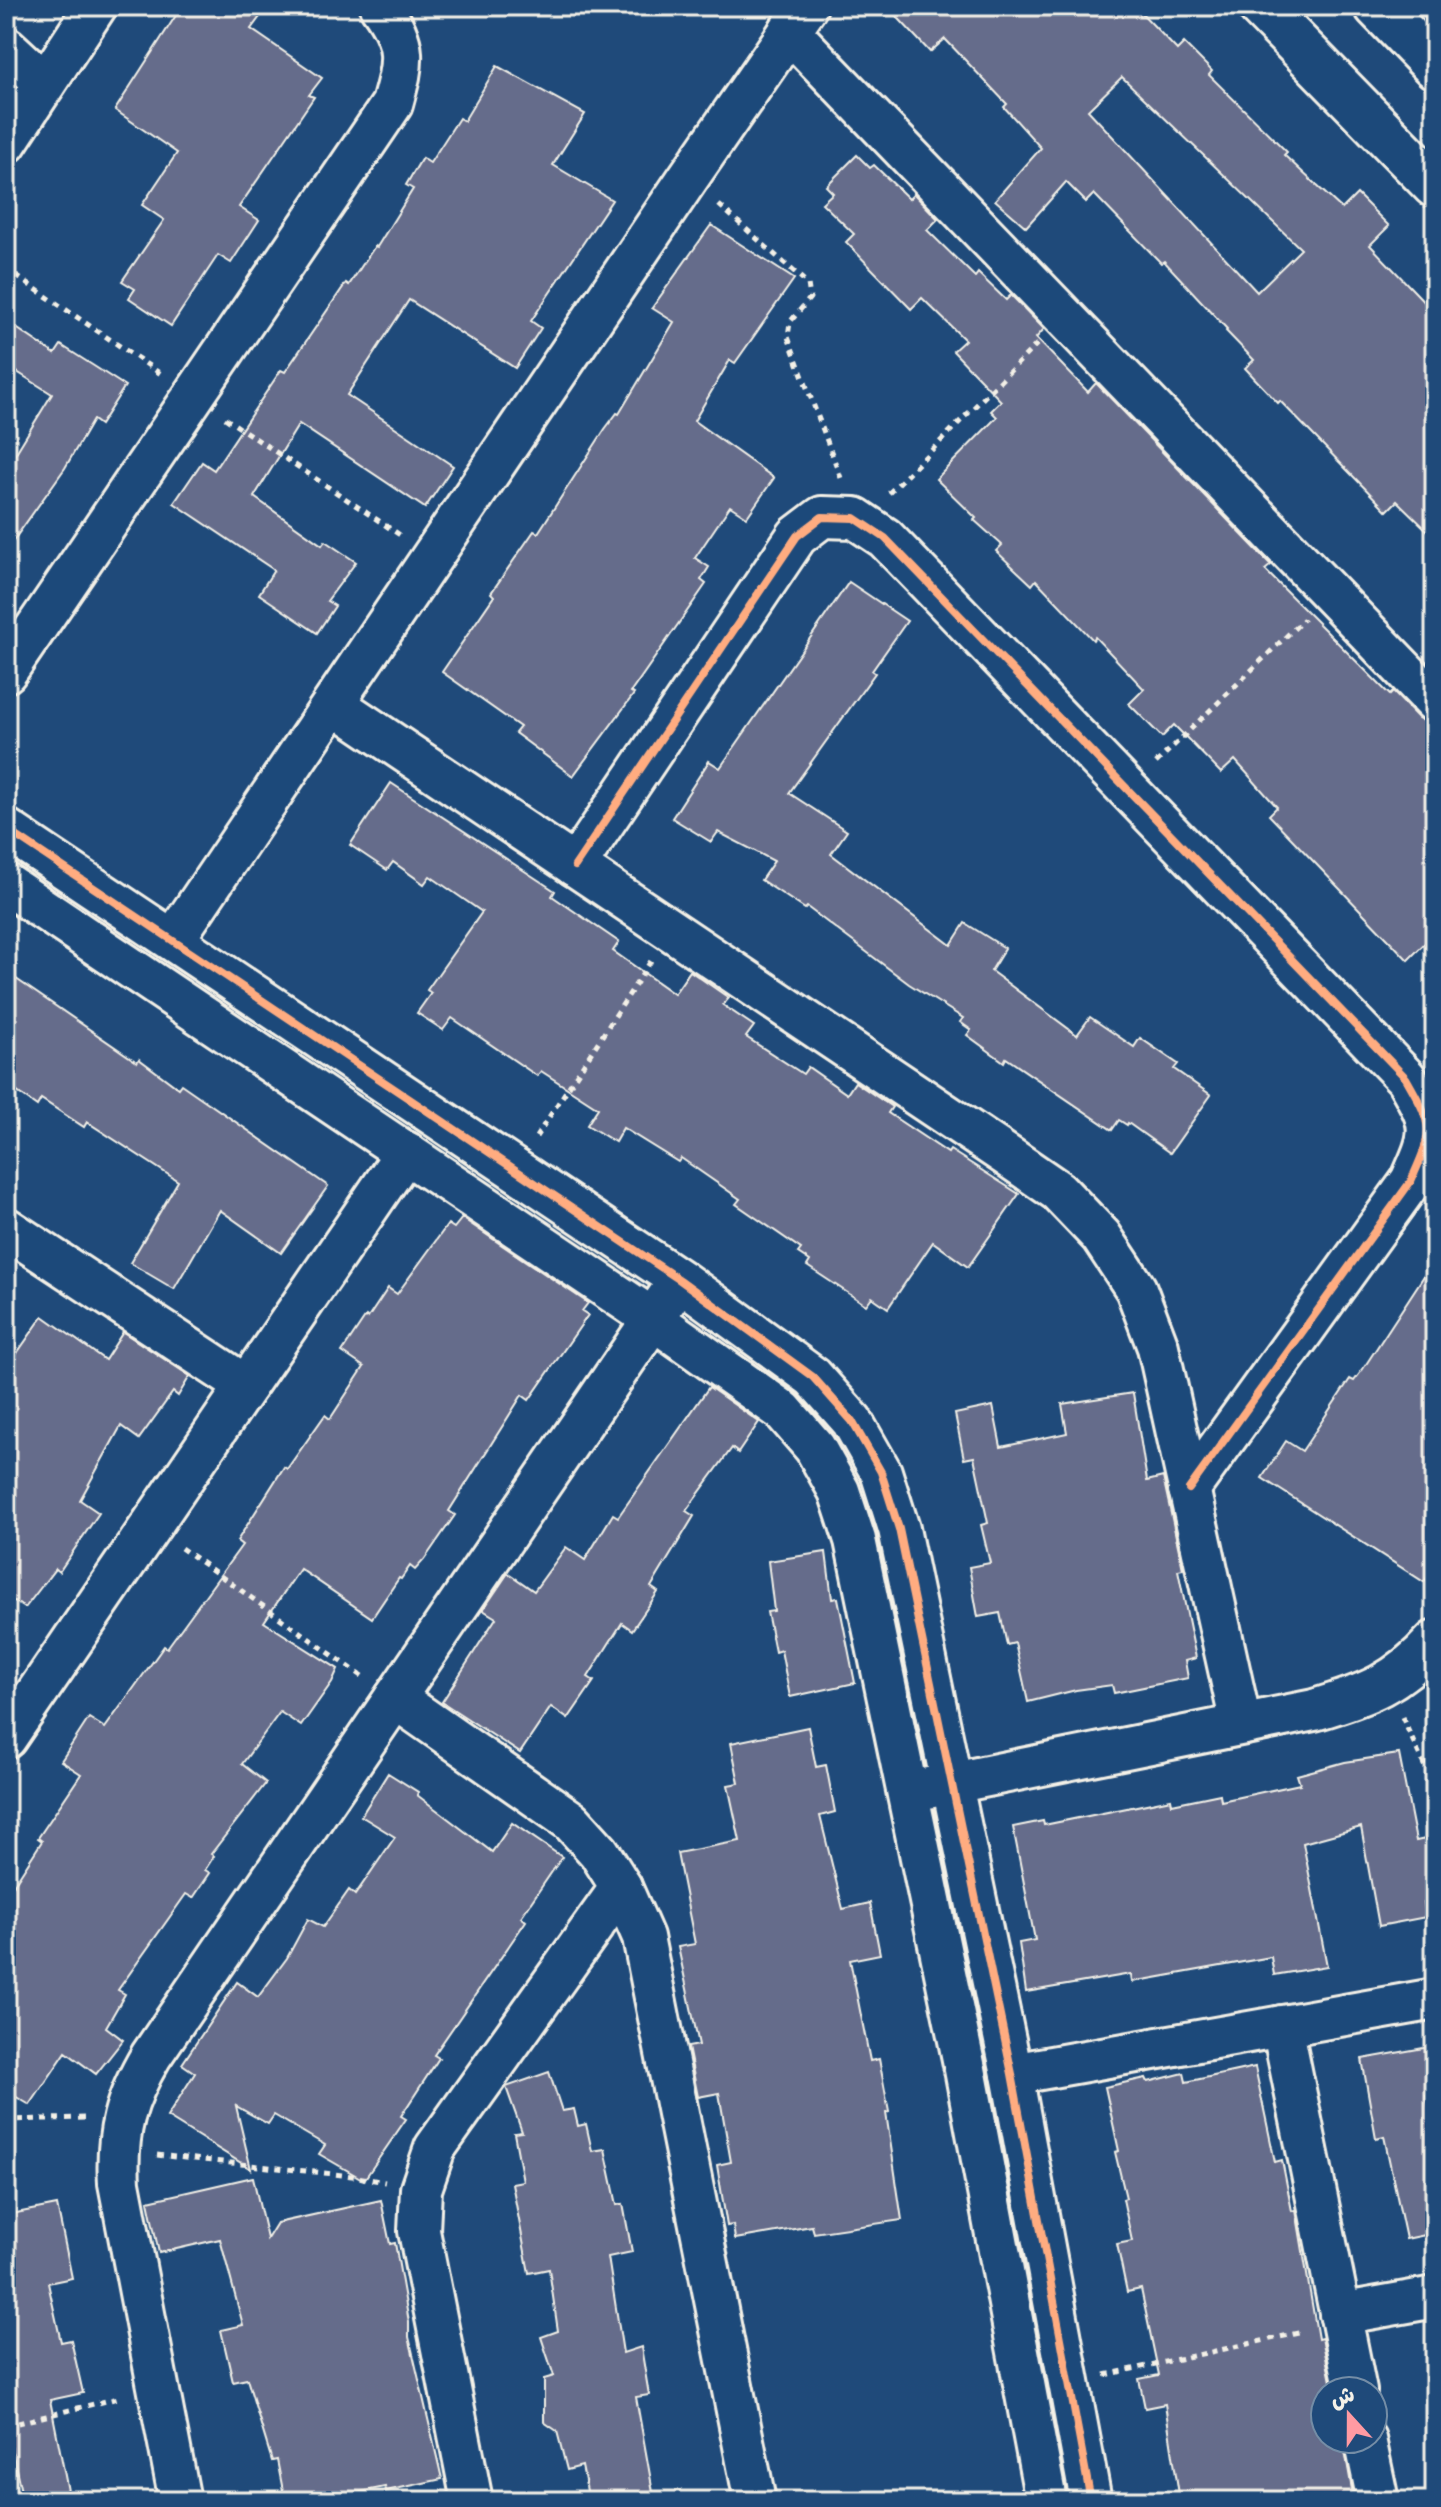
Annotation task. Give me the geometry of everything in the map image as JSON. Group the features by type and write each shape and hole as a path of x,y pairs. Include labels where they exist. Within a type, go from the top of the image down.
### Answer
{"street":[{"path":"6,143 96,6"},
{"path":"6,672 392,104 403,64 396,27 380,6"},
{"path":"1260,6 1435,185"},
{"path":"1377,6 1435,66"},
{"path":"174,939 798,18 1064,317 1435,702"},
{"path":"6,47 45,83"},
{"path":"575,866 797,536 822,517 858,520 885,538 1406,1078 1425,1112 1429,1142 1411,1181 1189,1489"},
{"path":"334,704 1058,1191 1101,1236 1136,1289 1158,1347 1241,1724"},
{"path":"6,829 680,1280 813,1377 852,1421 881,1472 899,1529 1012,2074 1091,2501"},
{"path":"6,884 653,1319 783,1411 815,1448 839,1491 855,1540 968,2084 1046,2501"},
{"path":"6,1738 406,1152"},
{"path":"7,1231 246,1386"},
{"path":"180,2501 124,2214 120,2134 134,2085 680,1280"},
{"path":"909,1792 1314,1710 1367,1694 1414,1665 1435,1641"},
{"path":"395,1698 571,1821 599,1852 621,1887 643,1937 755,2501"},
{"path":"472,2501 419,2231 421,2189 435,2148 621,1887"},
{"path":"1012,2074 1435,1999"},
{"path":"1282,2026 1353,2375"},
{"path":"1341,2319 1435,2297"},
{"path":"1368,2455 1378,2501"}],"path":[{"path":"688,178 808,284 810,298 790,322 788,337 858,520 1064,317"},
{"path":"1128,790 1331,593"},
{"path":"516,1169 671,930"},
{"path":"151,1526 395,1698"},
{"path":"1386,1683 1435,1789"},
{"path":"6,2120 120,2134 421,2189"},
{"path":"1069,2383 1341,2319"},
{"path":"6,2426 158,2388"}],"building":[{"path":"182,6 268,6 251,29 322,78 309,95 314,97 239,207 259,220 231,263 218,255 171,326 129,298 135,289 122,281 164,220 142,205 177,153 115,110"},
{"path":"887,6 1135,6 1177,50 1184,43 1212,71 1209,75 1287,152 1284,155 1342,209 1357,194 1389,226 1370,245 1435,313 1435,538 1397,501 1387,511 1280,401 1278,403 1245,368 1254,360 1227,329 1164,261 1161,263 1094,194 1086,202 1066,182 1026,227 995,200 1041,148 1004,107 1007,104 945,39 930,52","holes":["1122,77 1301,249 1257,292 1088,110"]},
{"path":"497,66 585,114 553,165 612,200 531,321 541,328 515,368 409,300 347,395 453,466 425,508 299,424 254,497 322,545 325,541 356,562 327,601 335,606 317,633 259,594 274,570 174,503 202,462 214,470 281,370 285,372 346,283 349,285 377,247 413,189 406,185 422,158 430,163 459,118 464,121"},
{"path":"857,155 870,168 874,165 909,199 914,194 938,219 927,230 975,277 978,273 1006,300 1011,295 1044,329 1036,338 1088,392 1096,383 1271,565 1265,570 1390,695 1393,692 1418,718 1435,727 1435,933 1408,960 1269,815 1277,807 1235,760 1221,773 1174,725 1162,737 1129,704 1144,689 1036,580 1032,585 996,551 1002,545 936,479 997,417 991,411 1001,401 953,351 965,340 922,298 911,309 846,242 854,234 822,203 833,193 826,186"},
{"path":"711,225 794,279 735,363 730,360 694,421 774,478 747,517 730,506 695,558 709,567 701,580 706,584 631,692 634,694 573,776 515,733 520,727 442,672 494,596 491,593 534,531 538,533 605,429 619,414 674,322 652,308"},
{"path":"6,321 55,354 61,345 125,386 100,425 93,420 65,468 6,551 6,469 52,394 6,365"},
{"path":"849,582 907,621 872,671 875,673 789,793 847,831 831,854 951,945 965,923 1005,948 991,971 1077,1035 1090,1017 1134,1047 1140,1038 1178,1064 1174,1069 1211,1095 1170,1153 1128,1123 1119,1120 1112,1130 967,1035 971,1030 960,1022 963,1018 909,984 807,907 805,909 761,880 774,861 718,832 711,842 672,818 709,761 720,768"},
{"path":"391,783 555,891 552,896 619,942 613,951 674,994 690,971 729,998 723,1005 754,1026 746,1037 803,1074 808,1067 847,1094 855,1082 892,1107 888,1113 948,1153 950,1150 1019,1194 968,1267 933,1242 888,1308 872,1297 866,1305 807,1266 810,1261 798,1253 801,1249 736,1204 740,1199 681,1158 678,1162 623,1128 615,1142 587,1125 598,1108 541,1071 537,1076 452,1018 443,1030 417,1013 431,993 427,990 482,912 430,876 424,884 393,862 387,870 350,845"},
{"path":"6,972 137,1062 139,1059 178,1088 181,1084 328,1186 281,1253 220,1210 174,1289 130,1263 178,1181 87,1122 84,1127 41,1099 37,1106 6,1084"},
{"path":"462,1218 588,1303 582,1311 588,1315 529,1400 522,1395 449,1511 455,1515 424,1560 415,1570 410,1566 399,1578 372,1618 300,1569 264,1622 338,1669 332,1682 301,1726 280,1712 242,1764 266,1783 211,1854 214,1856 205,1870 210,1873 193,1898 186,1894 118,1990 125,1994 106,2027 123,2040 96,2074 66,2052 30,2105 6,2091 6,1897 42,1841 38,1838 81,1774 61,1761 89,1718 105,1728 242,1545 237,1541 284,1467 287,1469 325,1415 330,1419 364,1367 342,1352 366,1316 368,1318 388,1288 397,1294 448,1224 454,1228"},
{"path":"1435,1259 1435,1565 1424,1582 1262,1478 1286,1441 1302,1451 1350,1379 1354,1381 1363,1369"},
{"path":"43,1316 105,1360 123,1332 190,1376 178,1396 173,1392 139,1439 121,1426 80,1500 99,1513 59,1572 55,1569 25,1608 6,1596 6,1369"},
{"path":"709,1387 759,1422 738,1453 732,1448 686,1511 694,1516 651,1587 658,1592 632,1630 622,1623 588,1677 594,1681 568,1719 551,1707 520,1753 442,1702 496,1618 483,1610 508,1573 534,1591 566,1547 585,1560 613,1514 618,1517"},
{"path":"1133,1393 1147,1481 1163,1477 1183,1569 1178,1570 1196,1658 1185,1661 1188,1678 1114,1693 1112,1685 1076,1690 1028,1702 1015,1643 1007,1645 1000,1613 978,1617 969,1567 990,1563 981,1525 988,1523 974,1457 964,1459 955,1414 993,1406 1001,1447 1067,1433 1062,1404"},
{"path":"826,1552 832,1599 838,1598 855,1683 790,1697 781,1650 775,1652 767,1612 774,1611 768,1561"},
{"path":"808,1727 816,1767 826,1765 835,1812 820,1816 843,1909 870,1903 880,1954 850,1960 870,2061 879,2059 889,2112 886,2113 902,2220 814,2233 812,2226 735,2239 733,2225 727,2226 717,2165 731,2162 719,2093 698,2097 688,2047 699,2045 678,1947 695,1944 677,1853 740,1841 728,1785 739,1783 731,1743"},
{"path":"1399,1754 1416,1841 1435,1837 1435,1900 1424,1902 1426,1917 1379,1926 1361,1827 1303,1843 1327,1966 1274,1975 1271,1957 1132,1982 1131,1974 1026,1992 1019,1943 1035,1940 1013,1827 1043,1821 1044,1825 1171,1799 1172,1804 1220,1794 1221,1801 1300,1784 1297,1775 1345,1762"},
{"path":"388,1773 418,1792 417,1795 492,1852 512,1823 562,1857 521,1917 526,1921 434,2055 439,2058 401,2116 406,2119 364,2180 319,2154 325,2145 274,2115 268,2124 236,2106 251,2169 167,2117 195,2073 182,2064 237,1982 258,1997 287,1958 308,1919 323,1927 349,1890 355,1895 395,1837 361,1816"},
{"path":"1435,2046 1435,2093 1426,2095 1435,2134 1435,2233 1406,2239 1384,2136 1376,2138 1362,2059"},
{"path":"1255,2067 1275,2162 1282,2160 1292,2211 1296,2210 1318,2339 1322,2338 1330,2375 1309,2375 1309,2455 1346,2455 1354,2501 1180,2501 1165,2404 1145,2408 1139,2379 1159,2375 1141,2289 1127,2292 1117,2244 1132,2241 1115,2152 1119,2151 1105,2087 1146,2078 1148,2082 1184,2073 1186,2082"},
{"path":"549,2072 562,2111 574,2109 578,2126 586,2124 592,2151 605,2149 617,2205 623,2204 632,2252 608,2257 623,2353 641,2347 649,2395 636,2397 653,2492 645,2494 646,2501 589,2501 582,2466 567,2470 557,2431 544,2422 544,2379 554,2376 541,2337 558,2331 549,2269 529,2273 512,2183 523,2181 514,2133 522,2132 506,2087"},
{"path":"253,2177 267,2239 277,2223 381,2200 390,2244 395,2243 409,2337 442,2479 318,2501 285,2501 277,2460 272,2461 247,2379 233,2382 221,2330 243,2325 220,2239 159,2253 148,2201"},
{"path":"57,2205 72,2278 48,2283 61,2342 71,2340 83,2393 50,2400 70,2501 23,2501 6,2423 6,2215"}],"cycle path":[{"path":"575,866 797,536 822,517 855,518 885,538 1406,1078 1426,1119 1427,1139 1411,1181 1189,1489"},
{"path":"6,829 680,1280 813,1377 852,1421 881,1472 899,1529 1012,2074 1091,2501"}]}
